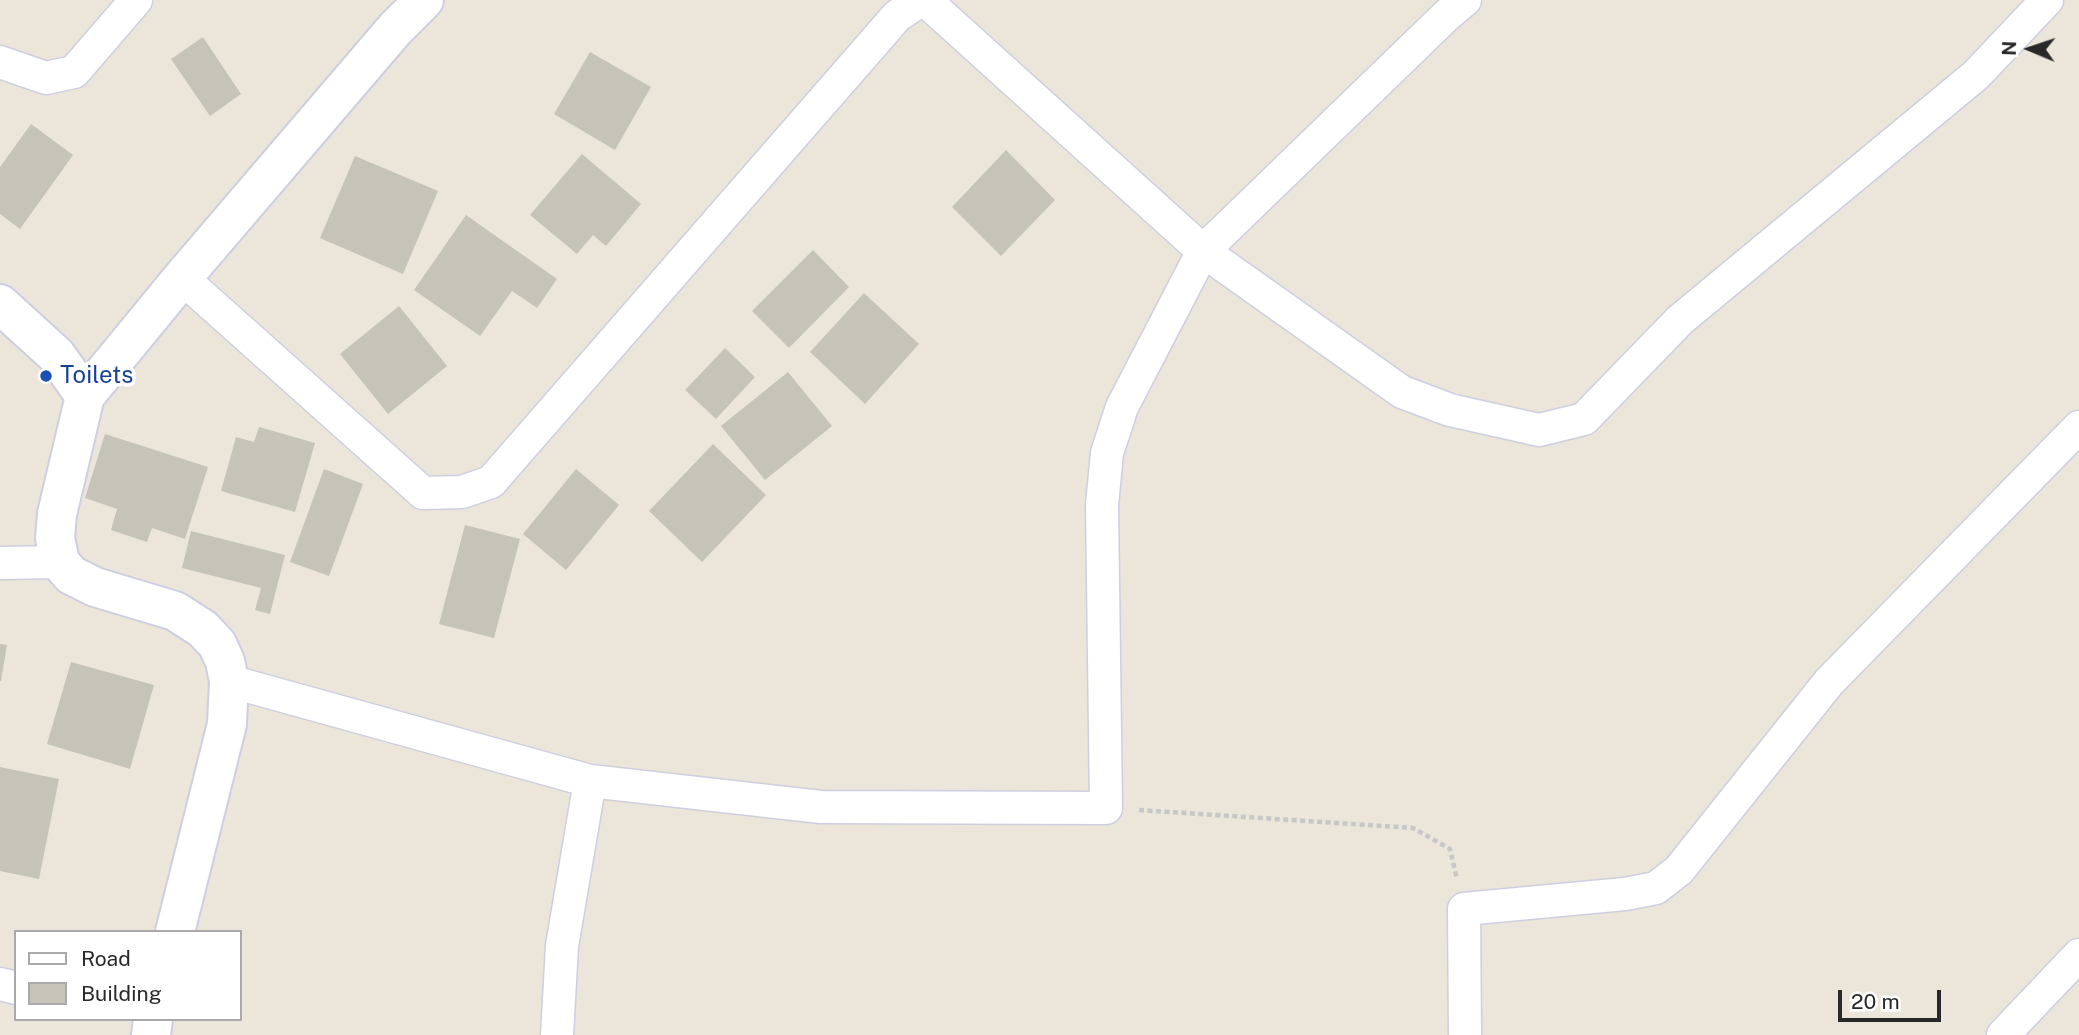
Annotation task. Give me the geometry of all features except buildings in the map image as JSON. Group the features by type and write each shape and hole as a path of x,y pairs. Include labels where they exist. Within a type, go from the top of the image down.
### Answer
{"street":[{"path":"0,62 46,78 74,72 136,0"},
{"path":"176,930 227,724 229,681 225,661 217,644 203,629 175,611 95,587 71,575 60,562 55,538 57,514 85,396 395,29 424,0"},
{"path":"182,278 423,492 462,492 491,482 897,16 923,0 1203,251 1402,393 1450,410 1539,430 1584,419 1680,320 1976,75 2047,0"},
{"path":"229,681 590,781 821,807 1106,808 1102,505 1107,453 1122,407 1203,251 1465,0"},
{"path":"0,304 56,355 85,396"},
{"path":"1465,1035 1464,909 1625,894 1656,888 1679,870 1829,682 2079,427"},
{"path":"0,564 60,562"},
{"path":"557,1035 562,946 590,781"},
{"path":"2003,1035 2079,955"}],"path":[{"path":"1106,808 1413,828 1450,849 1464,909"}],"place":[{"name":"Toilets","path":"46,376"}]}
